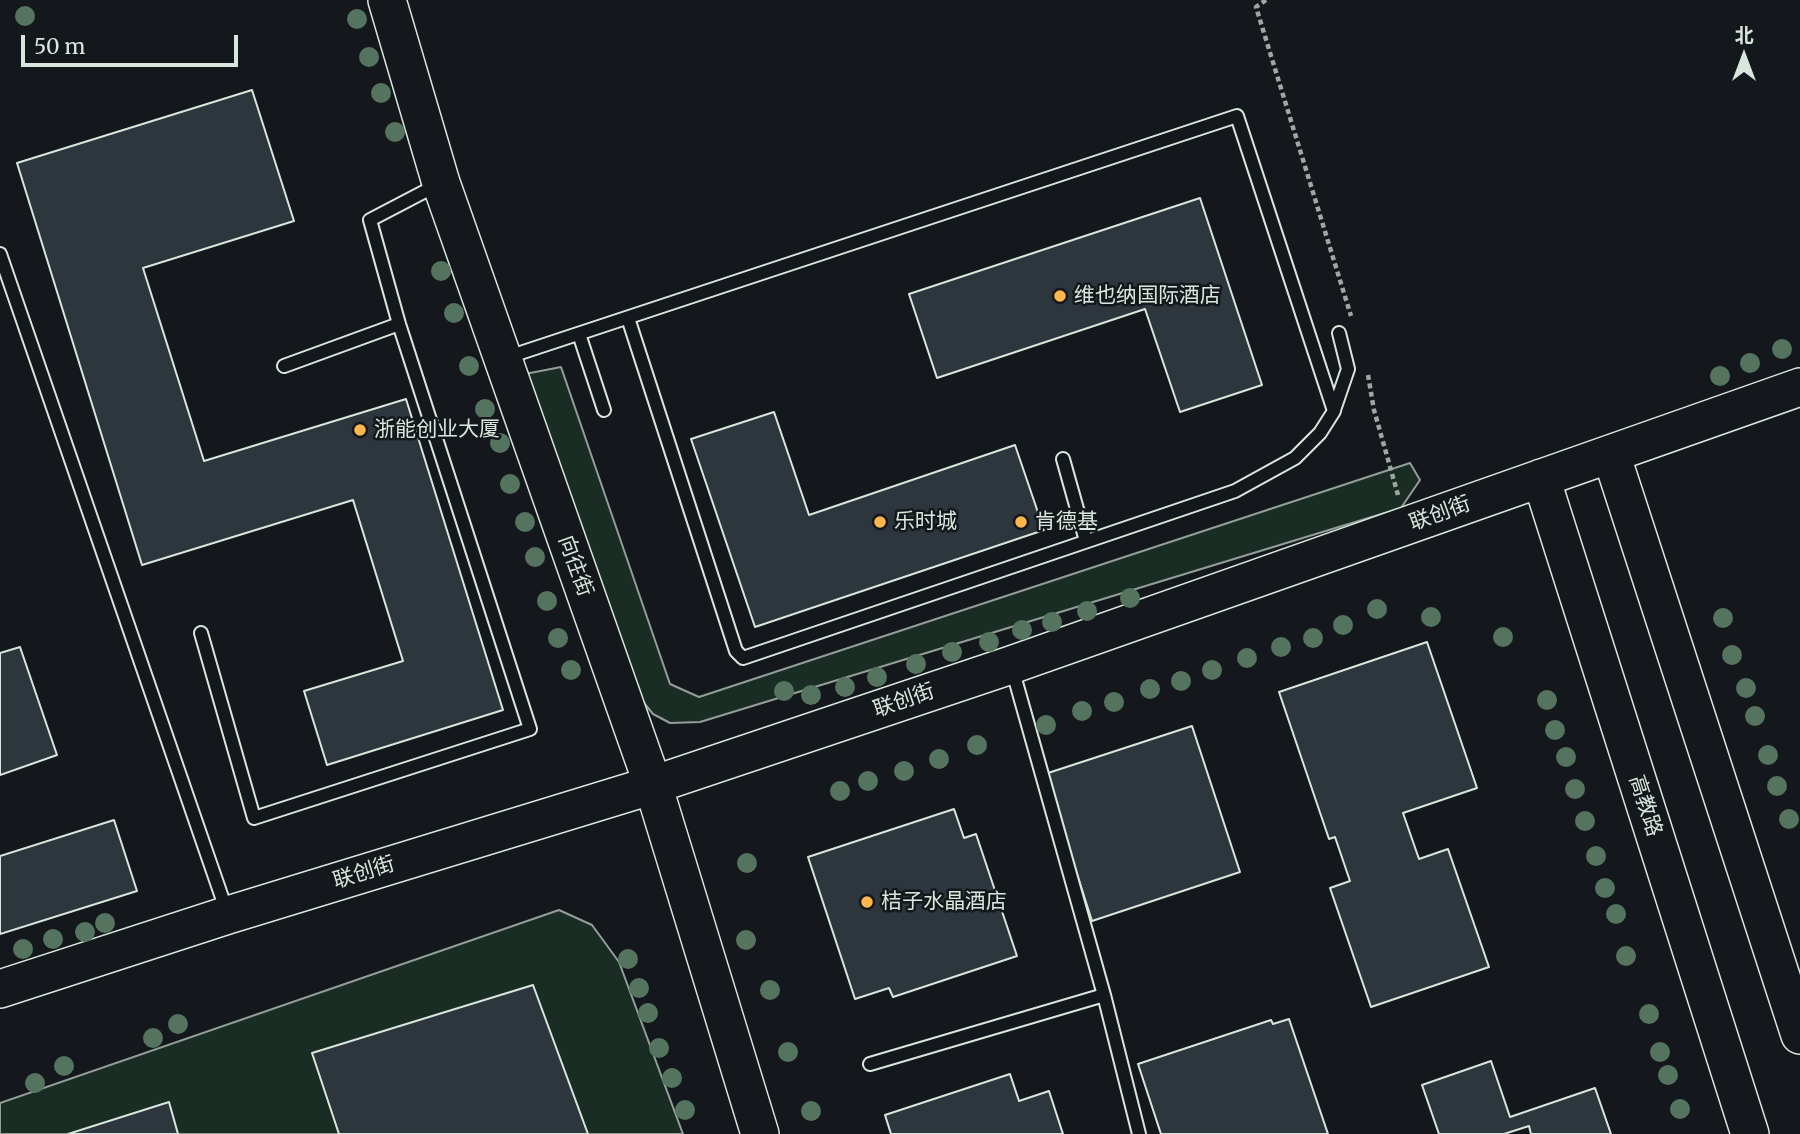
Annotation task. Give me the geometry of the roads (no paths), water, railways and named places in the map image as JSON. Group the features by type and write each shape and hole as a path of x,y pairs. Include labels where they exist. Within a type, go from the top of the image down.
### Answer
{"street":[{"name":"向往街","path":"387,0 441,183 653,785 760,1134"},
{"name":"联创街","path":"0,989 228,915 653,785 1011,666 1800,387"},
{"path":"1611,454 1800,1035"},
{"name":"高教路","path":"1541,478 1750,1134"}],"lane":[{"path":"502,359 1237,116 1334,411"},
{"path":"201,633 254,818 530,729 399,324 370,220 441,183"},
{"path":"0,254 228,915"},
{"path":"628,318 736,652 743,658 1235,491 1295,458 1320,433 1334,411 1348,369 1339,333"},
{"path":"284,366 399,324"},
{"path":"579,334 604,410"},
{"path":"1063,459 1086,541"},
{"path":"1011,666 1104,995 1139,1134"},
{"path":"870,1064 1104,995"}],"place":[{"name":"维也纳国际酒店","path":"1060,296"},
{"name":"浙能创业大厦","path":"360,430"},
{"name":"乐时城","path":"880,522"},
{"name":"肯德基","path":"1021,522"},
{"name":"桔子水晶酒店","path":"867,902"}]}
